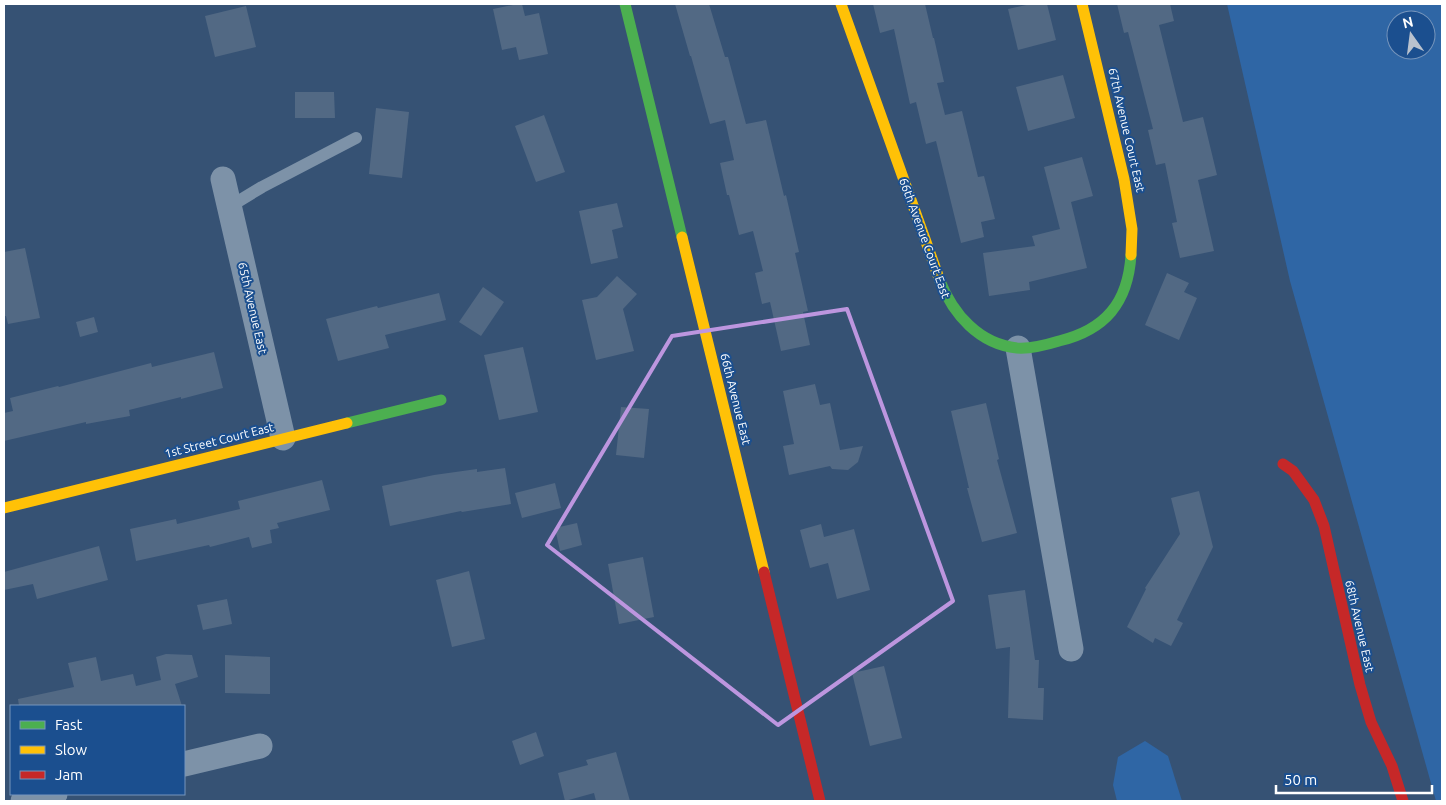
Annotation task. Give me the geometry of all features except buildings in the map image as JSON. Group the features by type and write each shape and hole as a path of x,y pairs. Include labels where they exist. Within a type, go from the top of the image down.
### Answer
{"street":[{"name":"66th Avenue East","path":"625,4 820,801"},
{"name":"66th Avenue Court East","path":"841,4 936,271 950,304 964,321 982,335 1018,348"},
{"name":"67th Avenue Court East","path":"1018,348 1071,339 1089,332 1117,304 1128,284 1133,233 1128,194 1082,4"},
{"name":"65th Avenue East","path":"223,179 283,438"},
{"path":"1018,348 1071,649"},
{"name":"1st Street Court East","path":"4,508 441,400"},
{"name":"68th Avenue East","path":"1283,464 1293,471 1314,500 1324,526 1360,685 1372,722 1392,766 1403,801"},
{"path":"185,764 260,746"},
{"path":"23,801 50,795"}],"lane":[{"path":"230,207 262,187 356,138"}],"highlighted area":[{"path":"847,309 953,601 778,725 547,545 672,336"}],"shaded area":[{"path":"1227,4 1442,4 1442,801 1436,801 1290,281"},
{"path":"1145,741 1168,756 1182,801 1117,801 1113,785 1118,757"}],"traffic: fast":[{"path":"625,4 682,237"},
{"path":"940,281 945,293 960,316 979,334 1003,345 1017,348 1033,347 1075,336 1101,322 1111,312 1125,287 1131,255"},
{"path":"347,423 441,400"}],"traffic: slow":[{"path":"841,4 940,281"},
{"path":"1082,4 1124,179 1132,229 1131,255"},
{"path":"682,237 764,572"},
{"path":"4,508 347,423"}],"traffic: jam":[{"path":"1283,464 1293,471 1314,500 1324,526 1360,685 1371,722 1392,766 1403,801"},
{"path":"764,572 820,801"}]}
